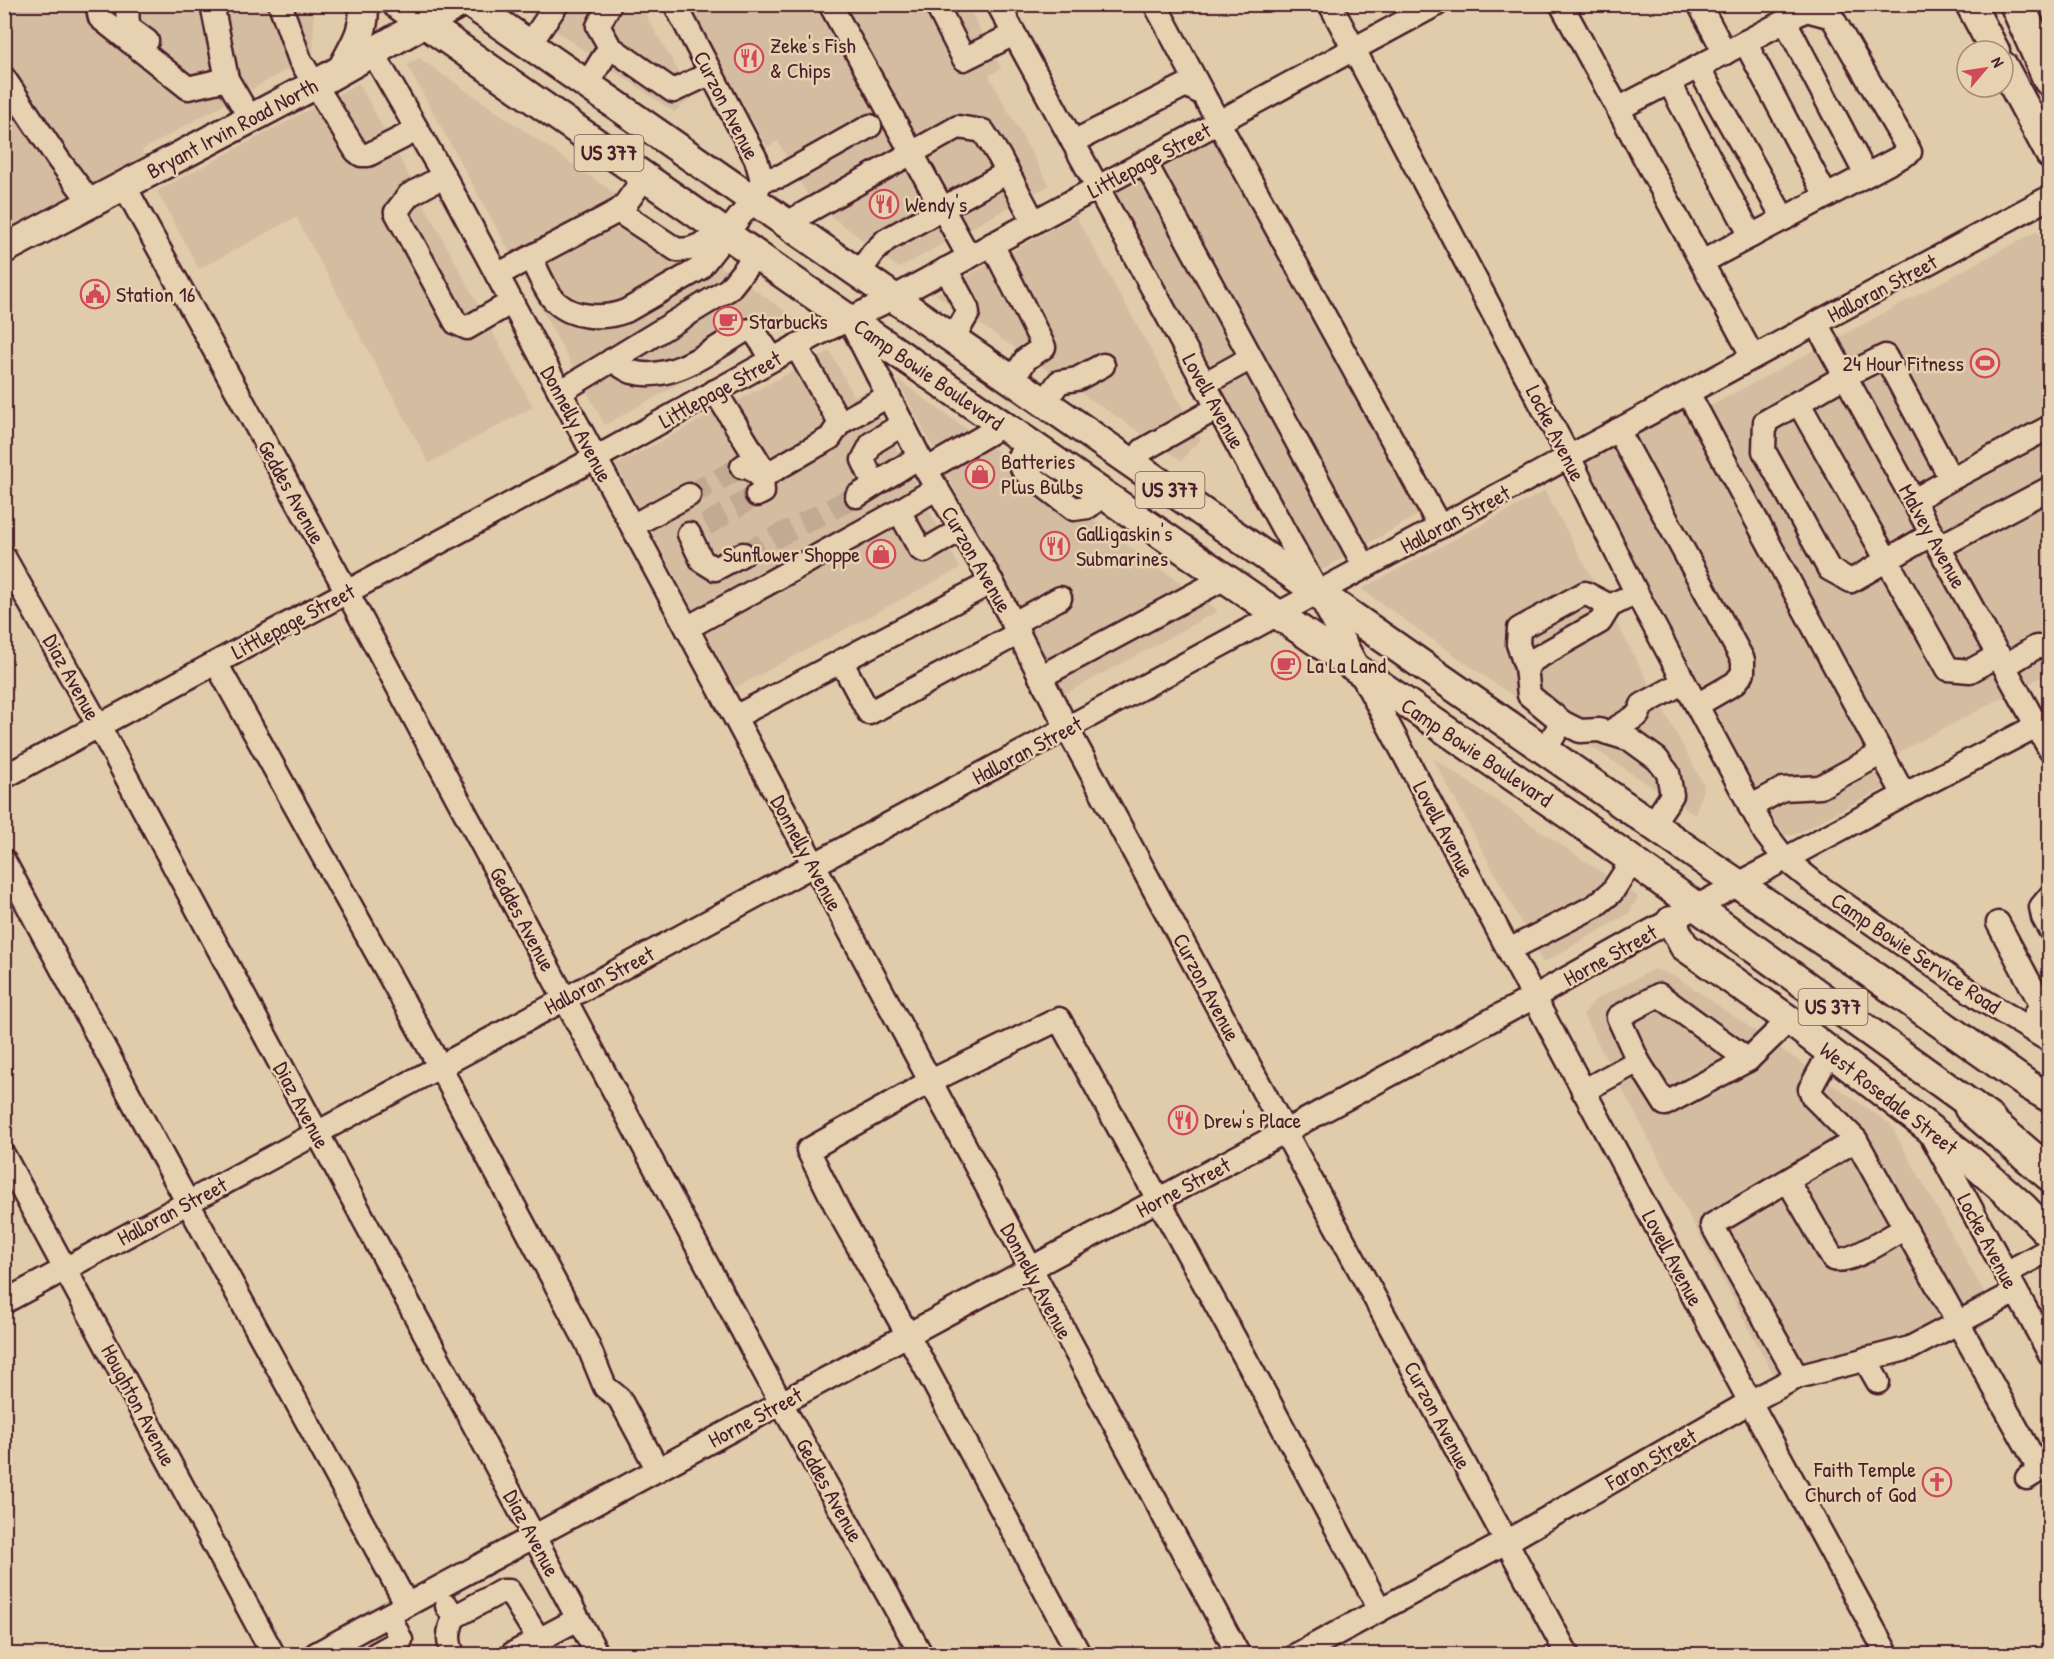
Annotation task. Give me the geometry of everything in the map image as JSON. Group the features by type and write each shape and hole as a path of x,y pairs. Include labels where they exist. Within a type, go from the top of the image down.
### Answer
{"highway":[{"path":"2018,4 2049,79"},
{"name":"US 377","path":"1971,1107 2049,1174"}],"main road":[{"path":"342,69 360,35 364,22 363,4"},
{"name":"Camp Bowie Boulevard","path":"398,4 644,178 1569,815 1971,1107 2049,1156"},
{"name":"Bryant Irvin Road North","path":"4,249 316,84 458,4"},
{"name":"Camp Bowie Boulevard","path":"471,4 587,84 757,190 785,224 2049,1098"},
{"path":"1970,4 1989,39"},
{"path":"2015,89 2049,154"},
{"name":"West Rosedale Street","path":"1671,921 1684,946 1790,1020 1971,1161 2023,1207 2049,1235"}],"street":[{"path":"97,4 100,18 188,88 227,79"},
{"path":"127,4 128,27 173,58 177,79"},
{"path":"212,4 227,79 250,118"},
{"path":"280,4 300,60 356,151 361,155 368,155 417,130"},
{"path":"530,45 557,4"},
{"path":"610,4 598,26 610,47 673,91 711,73"},
{"name":"Curzon Avenue","path":"675,4 756,159 757,190"},
{"path":"830,4 969,257"},
{"path":"936,4 964,59 1014,34"},
{"name":"Lovell Avenue","path":"998,4 1318,593 1583,1091 1887,1654"},
{"path":"1155,4 1440,527"},
{"name":"Locke Avenue","path":"1330,4 1569,457 1636,592 1750,807 1765,833 1785,859"},
{"name":"Littlepage Street","path":"4,777 595,458 796,346 893,298 1437,4"},
{"path":"1561,4 1753,357"},
{"path":"1699,4 1725,53"},
{"path":"1618,109 1806,10 1832,17 1910,152 1702,262"},
{"path":"1785,21 1866,175"},
{"path":"1744,42 1826,196"},
{"path":"587,84 610,47"},
{"name":"Donnelly Avenue","path":"373,53 444,176 1238,1654"},
{"path":"1698,67 1784,219"},
{"path":"4,78 58,159 91,203"},
{"path":"1669,82 1751,236"},
{"path":"1073,142 1186,85 1203,94"},
{"path":"531,258 556,302 569,311 589,316 626,311 693,273 704,263 757,190 870,126"},
{"path":"785,224 958,127 982,131 1008,172 1034,222"},
{"path":"1145,162 1365,567"},
{"path":"858,274 886,240 1008,172"},
{"path":"444,176 409,195 396,212 417,253 456,323 467,328 512,302"},
{"path":"497,275 618,211 644,178"},
{"name":"Geddes Avenue","path":"124,185 347,592 782,1403 921,1654"},
{"name":"Halloran Street","path":"4,1302 2049,197"},
{"path":"618,211 677,250 690,249 726,234"},
{"path":"993,244 1044,347 1026,359 1012,381"},
{"path":"560,392 729,290 756,255"},
{"path":"946,269 968,313 952,340"},
{"name":"Curzon Avenue","path":"849,319 927,472 992,582 1066,728 1567,1654"},
{"name":"Malvey Avenue","path":"1816,324 2002,661 2043,722 2049,750"},
{"path":"612,360 631,372 649,374 674,371 744,331 753,330 773,359"},
{"path":"796,346 840,423"},
{"path":"1951,479 1885,356 1764,422 1764,451 1829,569 1851,580 1886,561 2049,488"},
{"path":"1204,384 1251,358"},
{"path":"1044,403 1059,382 1077,379 1104,365"},
{"path":"715,392 756,478 830,438 840,423 888,396"},
{"path":"1688,393 1904,795"},
{"path":"1798,402 1948,669 1970,671 2036,647 2049,647"},
{"path":"1134,465 1143,450 1217,408"},
{"path":"903,424 872,443 863,460 866,490 927,472 1003,425"},
{"path":"1914,500 2049,427"},
{"path":"1618,430 1743,660 1743,673 1735,684 1697,705"},
{"path":"687,628 899,511 927,472"},
{"path":"632,526 681,500 697,530 702,561 715,569 743,554"},
{"path":"899,511 920,549 924,551 960,530"},
{"name":"Diaz Avenue","path":"4,557 99,726 597,1654"},
{"path":"1040,677 1225,578"},
{"path":"735,717 992,582"},
{"path":"1526,667 1535,659 1600,622 1610,606 1636,592"},
{"path":"1610,606 1585,593 1519,629 1518,644 1526,667 1529,695 1562,722 1580,731 1599,730 1631,740 1657,759 1668,773 1672,795 1652,825"},
{"path":"841,661 869,714 1016,628 1060,598"},
{"path":"216,663 440,1066 587,1343 605,1387 619,1398 658,1470"},
{"path":"1608,733 1638,715 1642,705 1684,682"},
{"path":"1545,750 1562,722"},
{"name":"Horne Street","path":"329,1651 398,1610 1285,1132 1785,859 2043,722"},
{"path":"1750,807 1784,789 1820,787 1882,753"},
{"name":"Camp Bowie Service Road","path":"1785,859 1817,885 1984,1001 2049,1041"},
{"path":"4,861 188,1203 398,1610 401,1640 376,1654"},
{"path":"1509,950 1595,906 1612,892 1632,861"},
{"path":"2049,896 2041,907 2049,930"},
{"path":"1998,923 2041,1004 2029,1028"},
{"path":"1748,1060 1659,995 1618,1017 1638,1061 1665,1104 1748,1060 1790,1020"},
{"path":"1079,1654 908,1335 840,1214 808,1150 930,1082 1059,1018 1380,1610"},
{"path":"1830,1052 1810,1089 1813,1096 1856,1140 1904,1229 1959,1323 2040,1470 2027,1478"},
{"path":"1583,1091 1638,1061"},
{"name":"Locke Avenue","path":"1927,1127 2049,1354"},
{"path":"1797,1377 1712,1225 1856,1140"},
{"name":"Houghton Avenue","path":"4,1156 273,1654"},
{"path":"1788,1180 1833,1259 1840,1262 1904,1229"},
{"name":"Faron Street","path":"1298,1654 1506,1542 1797,1377 1911,1348 1959,1323 2049,1249"},
{"path":"1865,1359 1878,1382"},
{"path":"476,1568 491,1596"},
{"path":"437,1589 454,1617"},
{"path":"453,1654 448,1642 454,1617 502,1591 509,1591 539,1640"},
{"path":"512,1654 578,1619"}],"shaded area":[{"path":"5,5 314,5 313,55 142,150 144,156 5,231"},
{"path":"518,5 640,5 693,97 674,112"},
{"path":"690,5 967,5 1001,68 989,76 1049,185 899,268 810,200 778,141 767,147"},
{"path":"419,58 795,319 605,425 407,65"},
{"path":"359,83 533,407 429,463 296,217 199,269 157,191"},
{"path":"1227,126 1435,505 1322,570 1316,568 1116,198 1117,189"},
{"path":"1076,216 1201,440 1191,448 1182,461 935,294"},
{"path":"2037,231 2049,255 2049,673 1895,754 1907,776 1794,835 1782,835 1585,469 1586,458 1699,399 1705,409"},
{"path":"830,351 854,396 866,391 960,568 735,688 616,465"},
{"path":"897,379 1205,601 1218,611 1063,695"},
{"path":"1545,491 1704,785 1695,815 1497,685 1361,589"},
{"path":"1433,758 1638,897 1628,914 1543,963"},
{"path":"1654,969 1678,978 1890,1124 1985,1294 1899,1344 1829,1355 1774,1376 1583,1015 1595,1000"}],"tunnel":[{"path":"689,495 742,467"},
{"path":"706,525 757,495"},
{"path":"743,554 857,496"}],"place":[{"name":"Zeke's Fish & Chips","path":"749,58"},
{"name":"Wendy's","path":"884,204"},
{"name":"Station 16","path":"95,294"},
{"name":"Starbucks","path":"728,321"},
{"name":"24 Hour Fitness","path":"1985,363"},
{"name":"Batteries Plus Bulbs","path":"980,474"},
{"name":"Galligaskin's Submarines","path":"1055,546"},
{"name":"Sunflower Shoppe","path":"881,554"},
{"name":"La La Land","path":"1286,665"},
{"name":"Drew's Place","path":"1183,1120"},
{"name":"Faith Temple Church of God","path":"1937,1482"}]}
